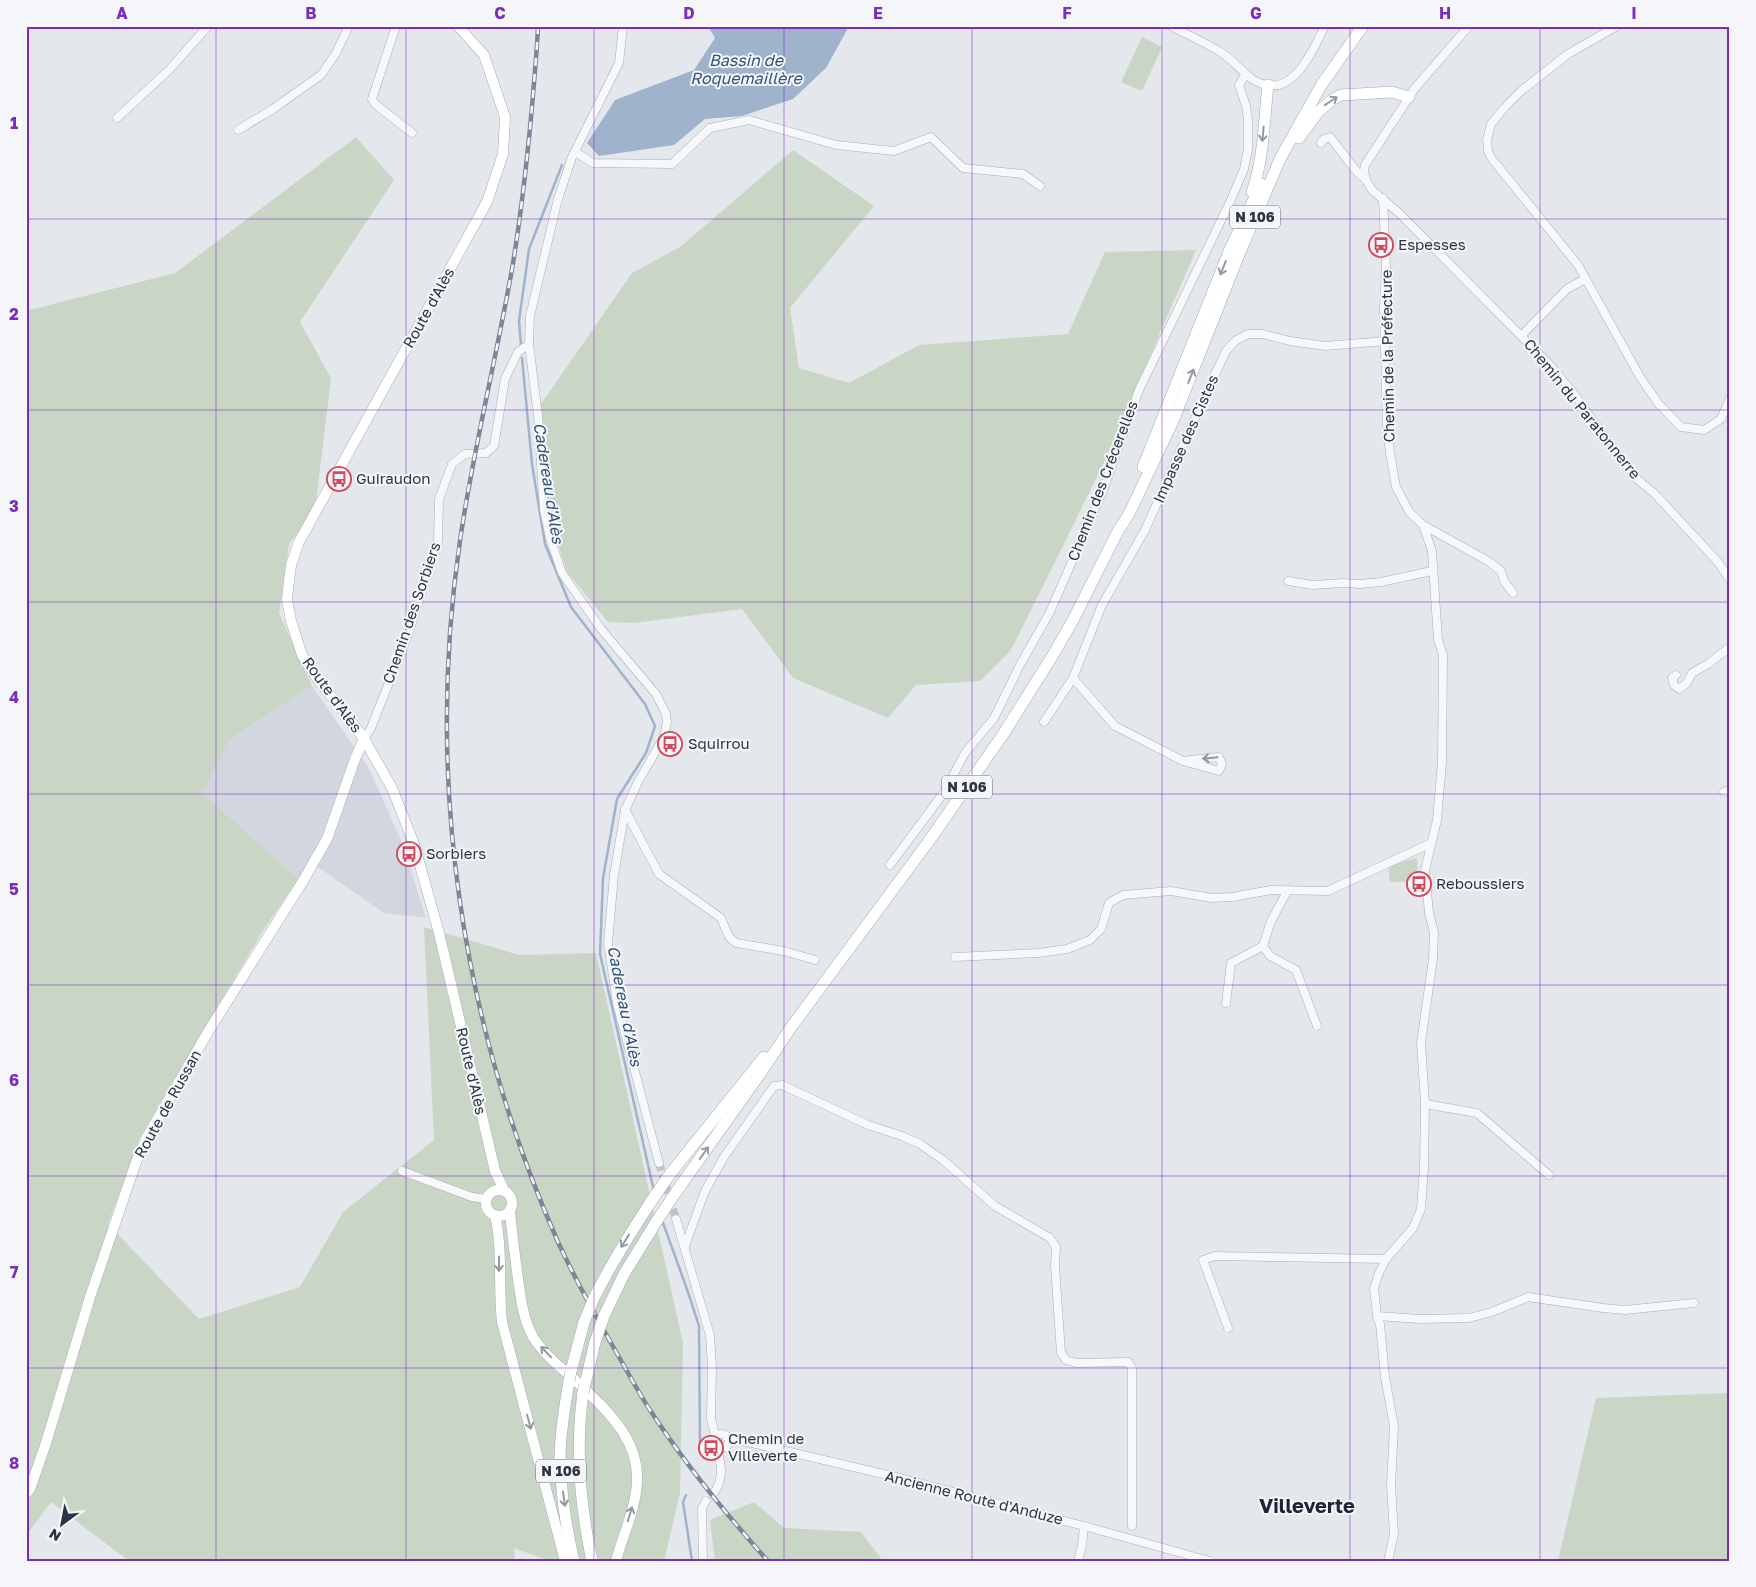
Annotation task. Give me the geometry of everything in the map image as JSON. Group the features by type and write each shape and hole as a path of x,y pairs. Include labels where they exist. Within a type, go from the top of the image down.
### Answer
{"main road":[{"name":"Route d'Alès","path":"458,26 484,55 505,117 503,154 487,202 299,542 291,565 287,600 291,621 302,655 318,680 346,714 364,740 392,788 414,844 439,934 495,1171 504,1190"},
{"name":"N 106","path":"1118,531 1230,249 1297,112 1325,67 1354,26"},
{"name":"N 106","path":"592,1561 579,1473 579,1420 595,1342 604,1316 624,1274 676,1192 792,1026 929,841 1024,703 1073,620 1118,531 1129,514 1173,421 1240,252 1291,138 1322,84 1363,26"},
{"path":"1230,249 1256,179 1261,153 1268,85"},
{"path":"1270,182 1312,120 1332,100 1347,94 1392,92 1409,97"},
{"name":"Route de Russan","path":"26,1494 30,1489 46,1444 87,1306 136,1162 146,1139 208,1032 303,881 327,839 355,759 364,740"},
{"name":"N 106","path":"574,1561 566,1514 560,1457 570,1376 584,1322 594,1298 624,1242 670,1174 752,1071 792,1026"},
{"name":"Route d'Alès","path":"489,1196 495,1171"},
{"path":"510,1211 503,1216 495,1216 488,1211 489,1196 496,1190 504,1190 512,1199 513,1203 510,1211 511,1234 523,1309 535,1340 620,1425 634,1453 637,1477 636,1491 616,1561"},
{"path":"495,1216 499,1241 499,1295 502,1322 565,1561"}],"street":[{"path":"117,118 170,69 208,26"},
{"path":"238,130 273,109 321,75 336,53 349,26"},
{"path":"396,26 372,99 375,104 412,133"},
{"path":"623,26 619,63 575,152 558,199 530,316 529,344 538,416 544,510 550,538 562,573 601,629 656,694 666,714 667,722 664,737 638,782 625,810 614,874 608,943 616,1003 659,1163"},
{"path":"1171,26 1224,54 1253,79 1268,85 1280,84 1296,76 1312,52 1325,26"},
{"path":"1366,180 1365,165 1415,88 1469,26"},
{"path":"1617,26 1568,54 1522,91 1491,124 1487,140 1488,151 1492,159 1578,265 1640,377 1666,413 1682,426 1704,430 1721,419 1730,398"},
{"name":"Chemin des Crécerelles","path":"890,865 944,791 965,753 994,718 1020,665 1050,612 1102,493 1139,390 1230,202 1244,169 1248,149 1248,120 1240,84 1246,74"},
{"path":"575,152 593,163 672,164 710,128 749,120 836,145 894,151 930,137 963,168 1023,174 1040,186"},
{"name":"Chemin du Paratonnerre","path":"1321,143 1324,138 1330,137 1357,172 1366,180 1372,190 1383,198 1522,335 1574,394 1638,480 1654,493 1718,562 1730,580"},
{"name":"Chemin de la Préfecture","path":"1383,198 1386,268 1384,309 1387,428 1396,487 1410,513 1423,526 1432,551 1438,640 1443,655 1442,763 1437,820 1425,870 1428,913 1434,932 1433,959 1420,1043 1425,1104 1421,1209 1413,1228 1386,1259 1374,1288 1377,1316 1380,1324 1385,1377 1394,1426 1391,1485 1394,1534 1388,1561"},
{"path":"1522,335 1567,289 1585,279"},
{"name":"Impasse des Cistes","path":"1044,722 1073,678 1102,604 1145,530 1226,351 1235,341 1248,334 1263,334 1290,341 1325,346 1386,341"},
{"name":"Chemin des Sorbiers","path":"364,740 371,728 409,632 438,540 439,499 452,464 465,454 486,453 494,446 505,380 518,352 529,344"},
{"path":"1423,526 1488,561 1501,571 1504,581 1513,593"},
{"path":"1288,581 1313,585 1360,584 1381,582 1432,571"},
{"path":"1676,675 1672,678 1674,685 1679,688 1687,683 1692,672 1708,664 1730,646"},
{"path":"1073,678 1115,726 1183,761"},
{"path":"625,810 659,874 721,918 728,937 736,943 784,951 815,960"},
{"path":"955,957 1038,953 1067,949 1090,940 1100,929 1110,903 1123,895 1171,891 1212,898 1232,897 1271,890 1328,891 1431,843"},
{"path":"1226,1003 1231,963 1263,946 1271,921 1288,890"},
{"path":"1263,946 1270,956 1296,970 1317,1026"},
{"path":"684,1246 705,1192 724,1157 776,1085 782,1085 868,1125 920,1144 943,1160 995,1206 1050,1238 1056,1246 1055,1266 1061,1353 1066,1360 1076,1363 1128,1362 1132,1368 1132,1526"},
{"path":"1425,1104 1477,1113 1549,1175"},
{"path":"402,1171 472,1197 489,1196"},
{"path":"676,1219 710,1335 712,1366 711,1418 714,1430 725,1441 721,1463 721,1480 714,1493"},
{"path":"1228,1328 1203,1260 1216,1256 1386,1259"},
{"path":"1377,1316 1420,1319 1469,1318 1492,1312 1528,1297 1624,1310 1694,1303"},
{"name":"Ancienne Route d'Anduze","path":"725,1441 900,1478 1210,1561"},
{"path":"703,1561 702,1508 706,1501"},
{"path":"1078,1561 1084,1526"}],"shaded area":[{"path":"312,686 370,770 403,845 426,918 384,913 315,865 298,879 203,793 229,740"}],"green space":[{"path":"1142,37 1162,47 1142,91 1121,82"},
{"path":"356,137 394,180 300,322 331,378 315,510 289,544 279,613 312,686 229,740 203,793 298,879 264,929 140,1137 108,1224 199,1319 300,1287 343,1212 434,1140 424,927 519,955 596,953 683,1343 680,1493 664,1561 550,1561 514,1548 515,1561 129,1561 51,1502 26,1536 26,311 175,273"},
{"path":"793,150 874,206 790,308 799,368 849,383 919,345 1068,334 1105,252 1196,250 1100,471 1011,650 980,681 916,685 888,718 793,678 742,609 634,623 608,622 567,572 547,508 541,404 632,273 680,247"},
{"path":"1417,858 1418,882 1390,882 1388,865"},
{"path":"1730,1393 1730,1561 1558,1561 1596,1398"},
{"path":"754,1502 784,1528 861,1532 883,1561 715,1561 710,1520"}],"water":[{"name":"Bassin de Roquemaillère","path":"708,26 844,26 847,30 826,68 793,99 742,116 705,119 674,145 599,156 587,143 615,100 694,70 715,38"}],"waterway":[{"name":"Cadereau d'Alès","path":"521,345 519,321 529,249 562,165"},
{"name":"Cadereau d'Alès","path":"522,358 532,464 545,544 571,607 645,704 655,726 646,753 617,799 603,878 600,954 654,1191"},
{"name":"Cadereau d'Alès","path":"662,1220 699,1326 700,1447 702,1455"},
{"name":"Cadereau d'Alès","path":"686,1495 683,1502 692,1561"}],"tunnel":[{"path":"659,1163 676,1219"}],"railway":[{"path":"538,26 524,188 506,303 465,507 450,630 447,720 450,810 460,899 475,987 497,1074 525,1159 571,1270 635,1386 675,1447 768,1561"}],"place":[{"name":"Espesses","path":"1381,245"},
{"name":"Guiraudon","path":"339,479"},
{"name":"Squirrou","path":"670,744"},
{"name":"Sorbiers","path":"409,854"},
{"name":"Reboussiers","path":"1419,884"},
{"name":"Chemin de Villeverte","path":"711,1448"}],"district":[{"name":"Villeverte","path":"1307,1506"}]}
